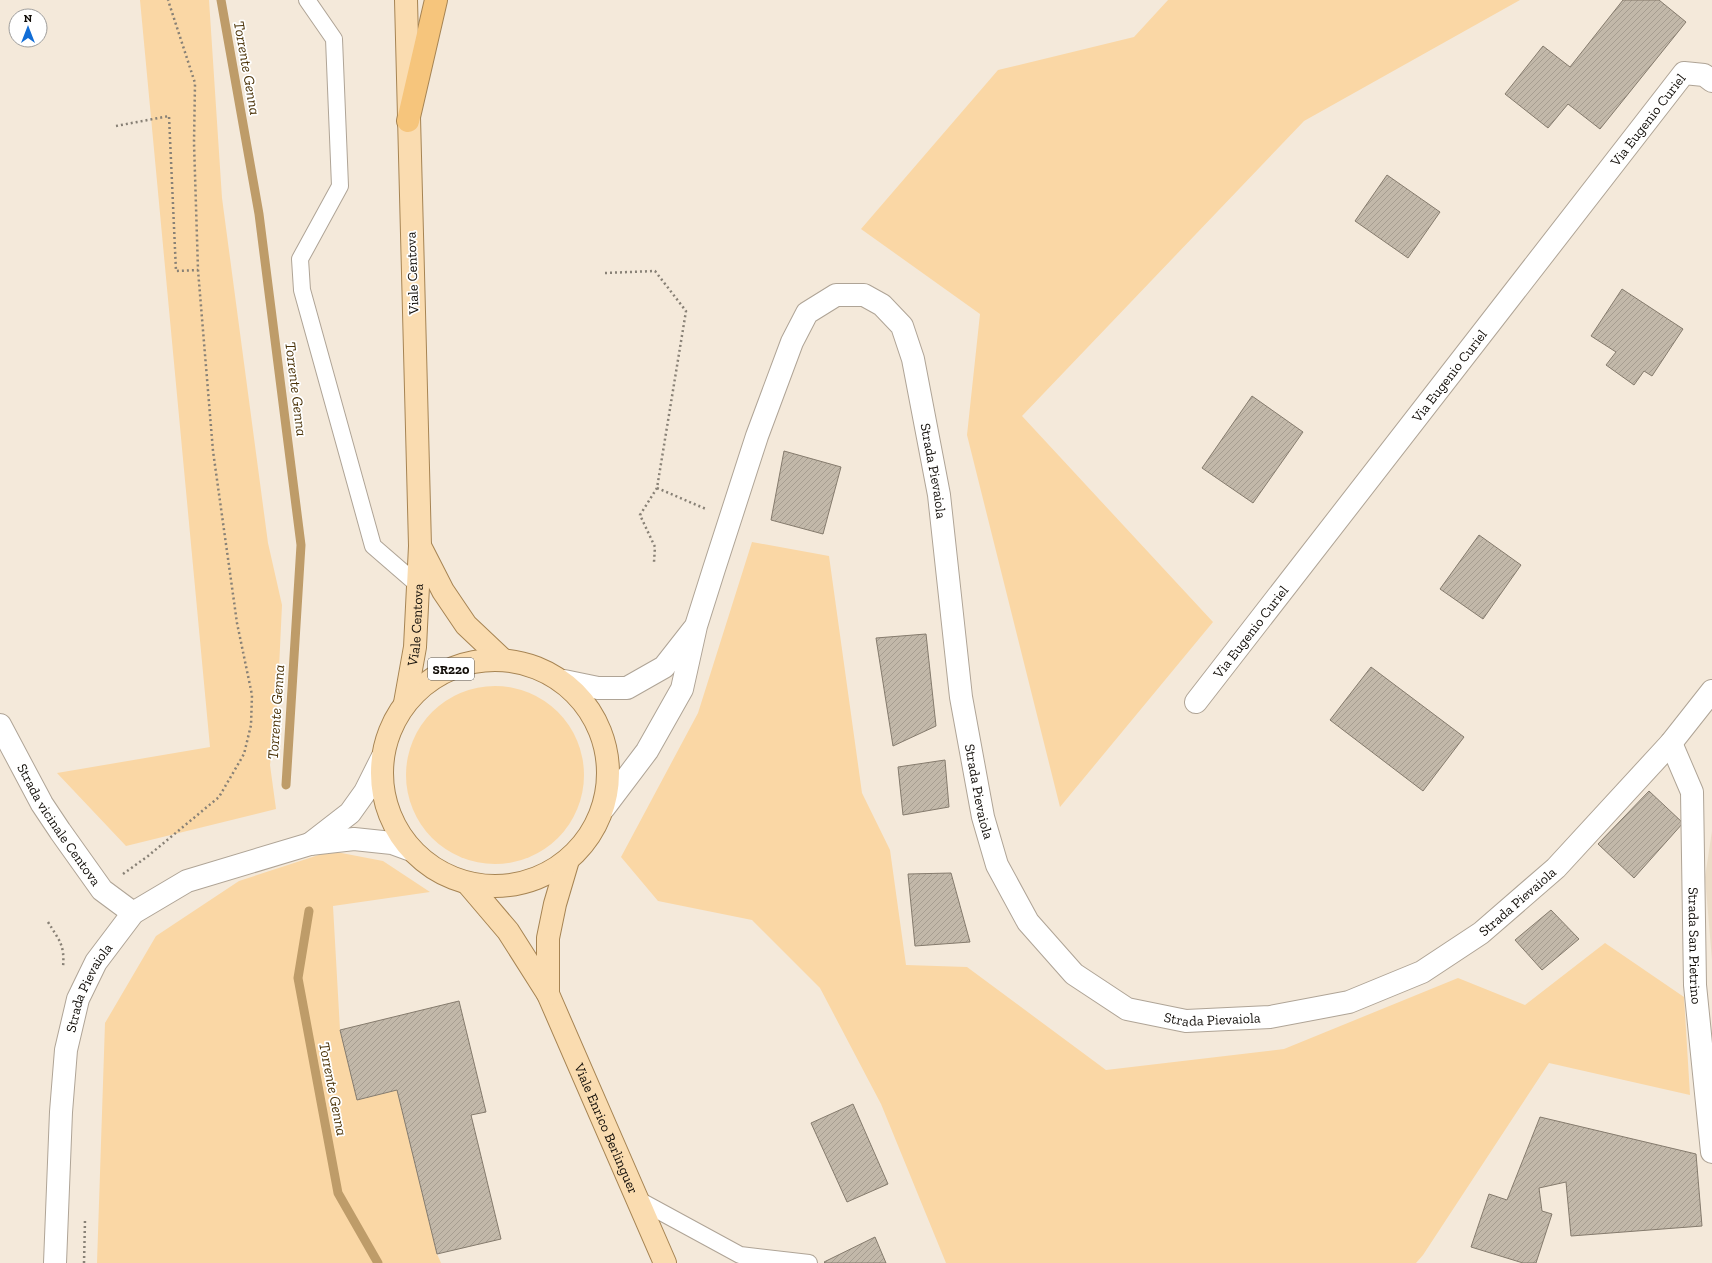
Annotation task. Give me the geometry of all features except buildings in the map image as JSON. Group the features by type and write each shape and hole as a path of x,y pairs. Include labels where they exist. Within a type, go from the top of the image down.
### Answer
{"highway":[{"path":"408,121 436,0"}],"main road":[{"name":"Viale Centova","path":"405,703 415,647 420,546 406,0"},
{"name":"Viale Centova","path":"420,546 443,591 466,624 502,659"},
{"name":"SR220","path":"485,659 502,659 530,664 564,681 581,698 594,717 604,738 609,761 609,785 604,808 593,832 568,860 550,873 530,881 495,886 468,884 436,870 411,850 392,823 382,791 382,758 390,729 405,703 429,680 458,665 485,659"},
{"path":"548,994 548,938 555,904 568,860"},
{"path":"468,884 508,931 548,994"},
{"name":"Viale Enrico Berlinguer","path":"548,994 664,1263"}],"street":[{"name":"Via Eugenio Curiel","path":"1196,702 1684,73 1704,74 1712,81"},
{"name":"Strada Pievaiola","path":"696,626 757,436 792,342 807,313 836,295 864,295 882,305 902,326 913,359 938,496 961,697 983,817 997,865 1028,922 1074,974 1127,1009 1186,1021 1270,1018 1349,1002 1422,972 1482,933 1556,868 1671,743"},
{"name":"SR220","path":"564,681 598,688 627,688 664,667 696,626"},
{"name":"SR220","path":"604,808 647,751 682,689 696,626"},
{"name":"SR220","path":"1671,743 1712,691"},
{"name":"Strada vicinale Centova","path":"0,725 42,804 102,890 133,913"},
{"name":"Strada San Pietrino","path":"1671,743 1692,792 1695,985 1712,1152"},
{"name":"SR220","path":"310,844 350,813 365,792 382,758"},
{"name":"SR220","path":"310,844 354,839 392,843 411,850"},
{"name":"Strada Pievaiola","path":"56,1263 61,1112 66,1050 78,999 96,962 133,913 187,881 310,844"}],"lane":[{"path":"307,0 334,39 340,186 300,260 302,290 373,546 418,585"},
{"path":"636,1199 740,1256 809,1263"}],"path":[{"path":"102,890 148,856 219,797 244,754 251,725 252,695 237,623 213,451 198,270 194,143 195,83 168,0"},
{"path":"116,126 170,116 176,271 198,270"},
{"path":"605,273 655,271 686,312 657,488 640,515 655,548 654,562"},
{"path":"657,488 730,519"}],"shaded area":[{"path":"140,0 209,0 222,198 268,543 282,605 277,710 270,765 276,809 126,846 57,773 210,747"},
{"path":"1168,0 1520,0 1304,121 1022,416 1213,622 1060,807 967,435 980,314 861,229 998,70 1134,37"},
{"path":"752,542 829,556 862,793 890,850 906,965 967,967 1106,1070 1284,1049 1458,978 1525,1005 1605,943 1684,997 1690,1095 1549,1063 1423,1255 1416,1263 946,1263 881,1104 820,988 752,920 658,901 621,857 698,713"},
{"path":"486,686 504,686 537,696 552,706 564,718 574,733 580,749 584,766 584,784 580,801 574,817 564,832 552,844 537,854 521,860 504,864 486,864 453,854 438,844 426,832 416,817 410,801 406,784 406,766 416,733 426,718 438,706 453,696 469,690"},
{"path":"1712,831 1712,960 1705,877"},
{"path":"331,851 383,861 430,892 333,906 340,1030 357,1100 397,1090 437,1254 441,1263 97,1263 105,1023 156,936 239,881"}],"waterway":[{"name":"Torrente Genna","path":"221,0 259,214 301,545 286,785"},
{"name":"Torrente Genna","path":"309,911 298,978 338,1193 378,1263"}]}
